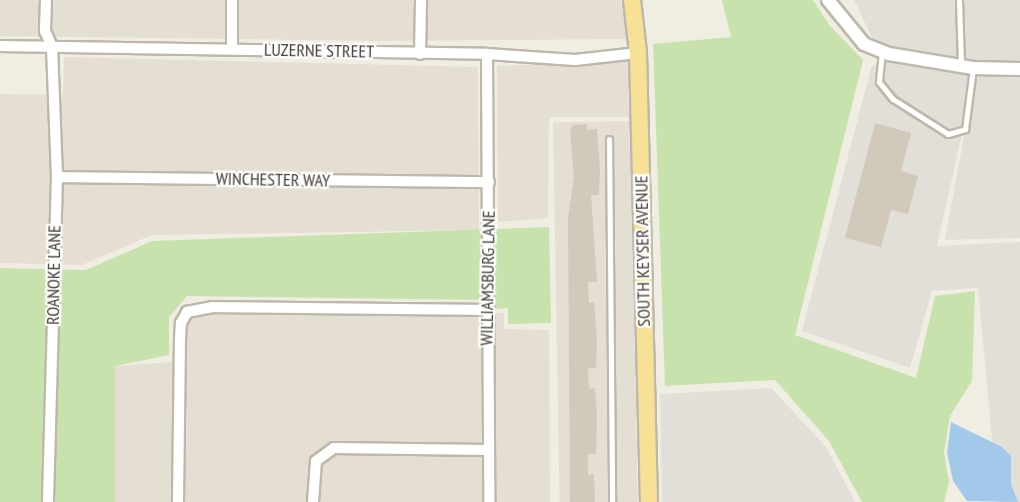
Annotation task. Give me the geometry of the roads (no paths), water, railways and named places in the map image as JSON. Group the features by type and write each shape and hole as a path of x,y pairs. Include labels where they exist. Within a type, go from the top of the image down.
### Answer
{"main road":[{"name":"SOUTH KEYSER AVENUE","path":"632,0 638,53 649,502"}],"street":[{"name":"ROANOKE LANE","path":"46,0 45,31 52,47 57,177 48,502"},
{"path":"232,0 232,49"},
{"path":"420,54 421,0"},
{"path":"828,0 864,44 882,52 967,68 1020,69"},
{"name":"LUZERNE STREET","path":"0,46 487,54 575,60 638,53"},
{"name":"WILLIAMSBURG LANE","path":"487,54 489,182 486,310 489,502"},
{"name":"WINCHESTER WAY","path":"57,177 489,182"},
{"path":"178,502 180,340 181,323 187,312 212,307 486,310"},
{"path":"313,502 316,461 334,448 489,450"}],"lane":[{"path":"882,52 879,82 893,99 948,134 965,129 967,68 959,1"},
{"path":"609,139 612,502"}],"water":[{"path":"951,422 1002,447 1011,456 1011,484 1018,502 967,501 953,481 947,453"}]}
